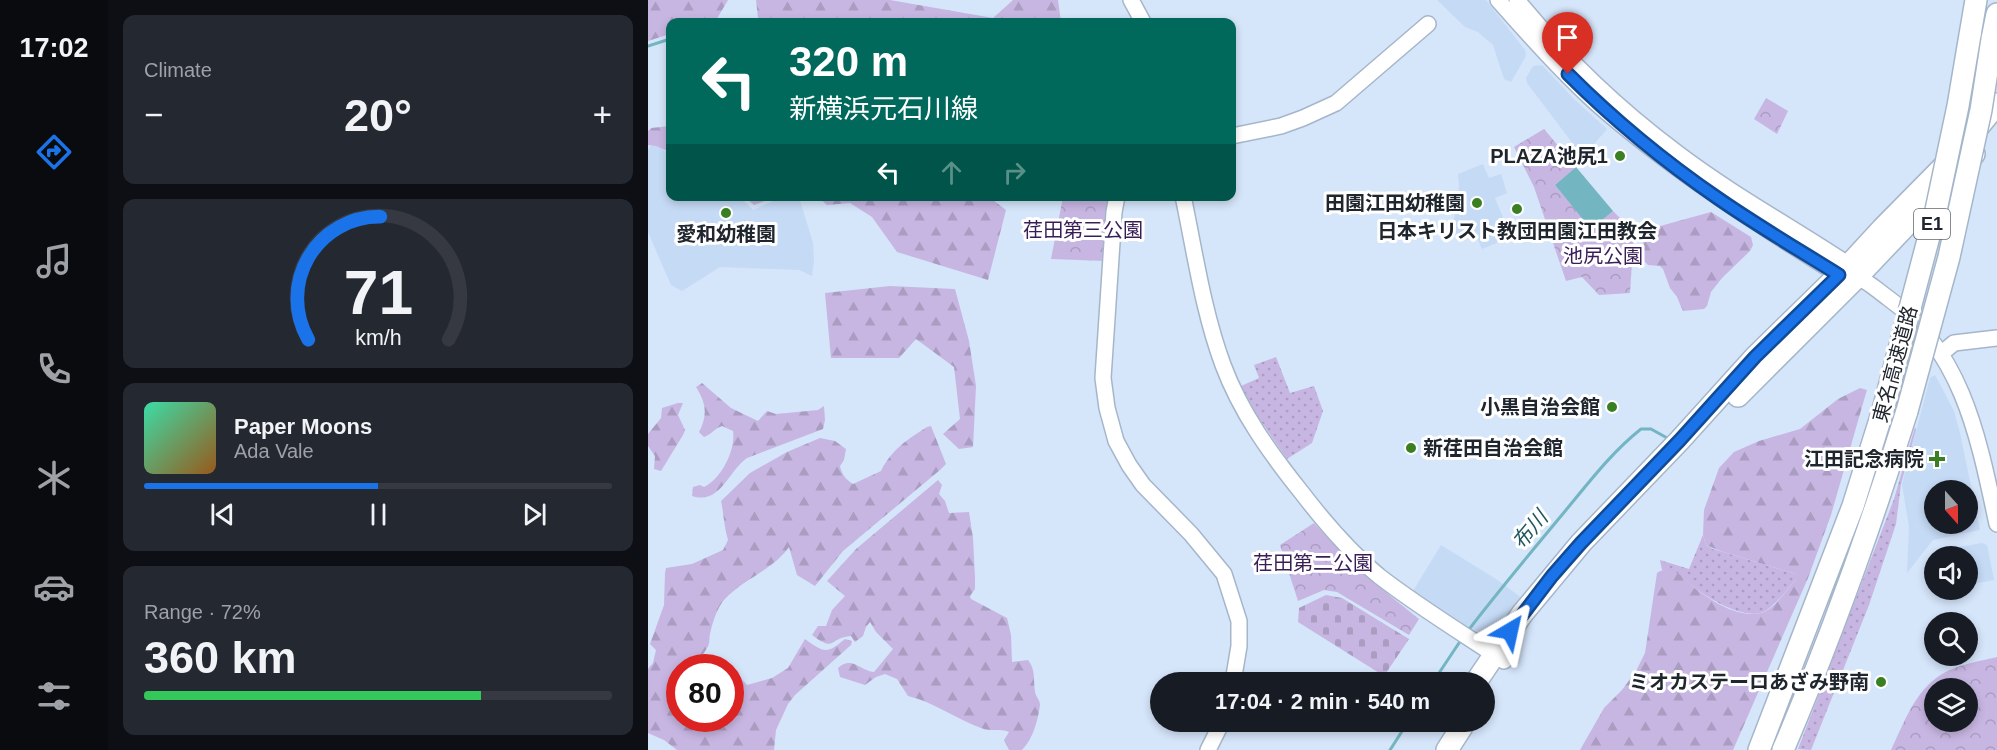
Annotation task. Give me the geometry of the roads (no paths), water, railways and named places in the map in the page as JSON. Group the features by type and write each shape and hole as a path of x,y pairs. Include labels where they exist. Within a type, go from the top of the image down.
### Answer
{"highway":[{"name":"東名高速道路","path":"1759,750 1853,506 1883,410 1936,210 1958,106 1976,0"},
{"name":"東名高速道路","path":"1783,750 1851,579 1907,411 1949,257 1981,110 1997,14"},
{"path":"1493,672 1499,658 1552,576 1682,446 1751,383 1848,272 1882,229 1955,155 1997,104"},
{"path":"1848,272 1965,165 1997,126"},
{"path":"1486,672 1499,658"},
{"path":"1433,750 1445,732"},
{"path":"1447,750 1459,732"}],"street":[{"path":"1131,0 1141,18"},
{"path":"1498,0 1595,102 1666,160 1741,214 1848,272"},
{"path":"1517,0 1546,35 1607,95 1676,152 1899,305 1926,333 1942,353 1955,376 1973,420 1997,524"},
{"path":"1236,135 1281,126 1336,103 1428,24"},
{"path":"1116,201 1103,378 1107,408 1116,441 1143,485 1191,534 1224,574 1239,621 1239,646 1235,672"},
{"path":"1184,201 1214,337 1231,385 1251,424 1315,510 1373,571 1499,658"},
{"path":"1942,353 1954,343 1997,338"},
{"path":"1208,750 1217,732"}],"waterway":[{"path":"648,46 666,40"},
{"name":"布川","path":"1467,632 1620,447 1641,429 1651,429 1669,439"},
{"name":"布川","path":"1440,672 1461,640"},
{"name":"布川","path":"1390,750 1402,732"}],"place":[{"name":"PLAZA池尻1","path":"1620,156"},
{"name":"田園江田幼稚園","path":"1477,203"},
{"name":"日本キリスト教団田園江田教会","path":"1517,209"},
{"name":"愛和幼稚園","path":"726,213"},
{"name":"小黒自治会館","path":"1612,407"},
{"name":"新荏田自治会館","path":"1411,448"},
{"name":"江田記念病院","path":"1937,459"},
{"name":"ミオカステーロあざみ野南","path":"1881,682"}],"park label":[{"name":"荏田第三公園","path":"1083,230"},
{"name":"池尻公園","path":"1603,256"},
{"name":"荏田第二公園","path":"1313,563"}]}
